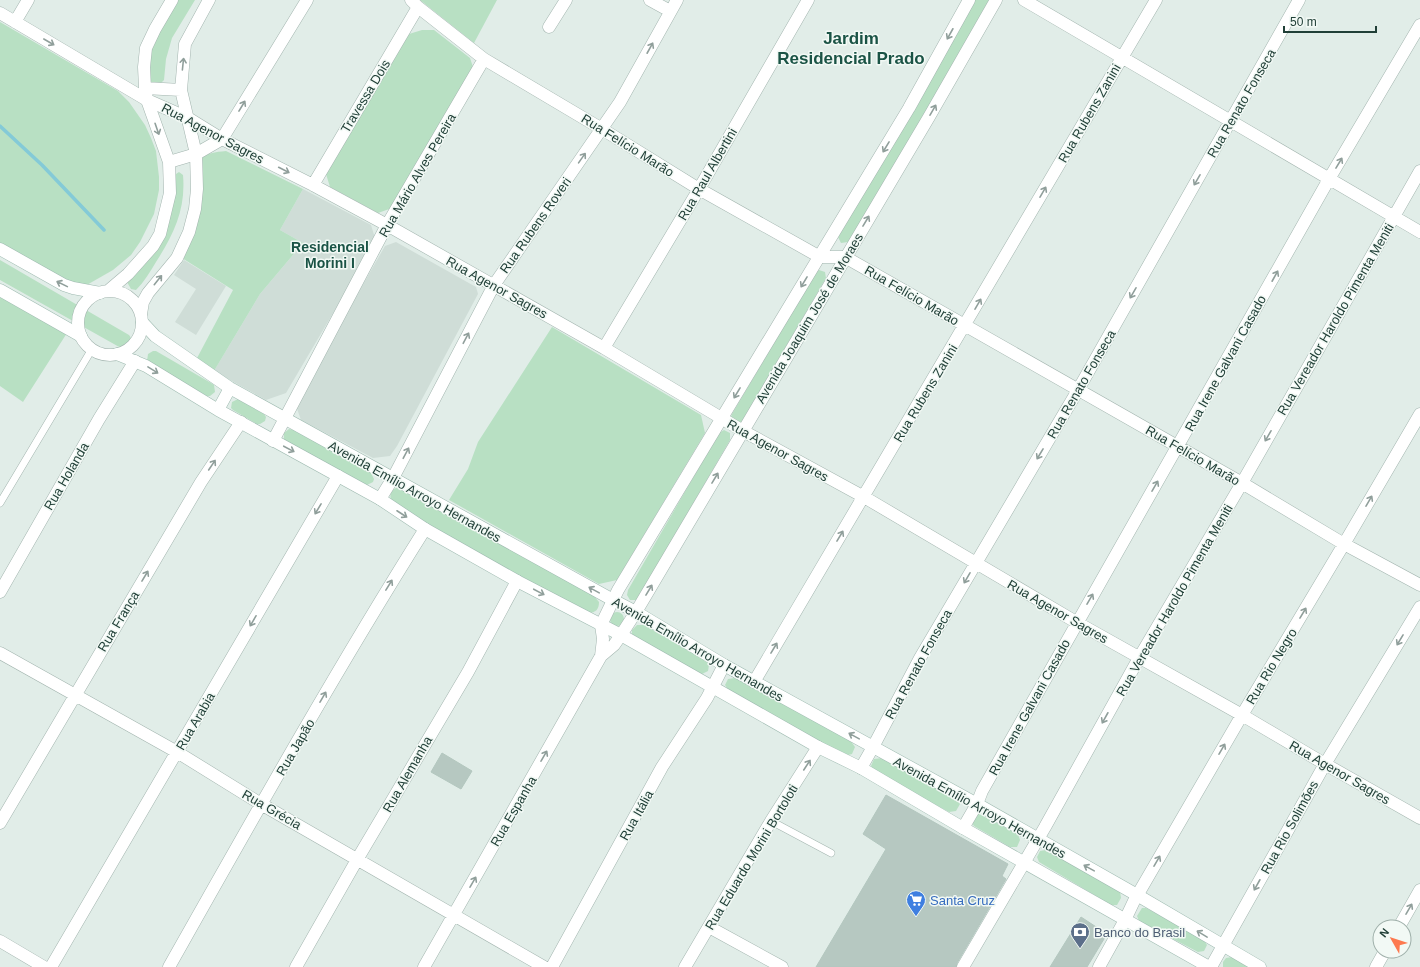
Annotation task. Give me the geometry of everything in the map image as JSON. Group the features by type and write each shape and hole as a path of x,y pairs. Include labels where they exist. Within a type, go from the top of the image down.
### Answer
{"street":[{"path":"15,22 28,0"},
{"path":"172,0 146,48 144,67 146,94 169,162 170,193 160,234 153,246 139,263 104,292 92,297 86,303 81,310 79,319 81,336 86,343 92,349 108,355 125,351 132,346 140,335 143,302 148,293 177,258 189,232 197,195 196,154 181,90 185,44 209,0"},
{"path":"169,162 196,154 222,139 307,0"},
{"path":"549,27 566,0"},
{"path":"650,0 670,11"},
{"name":"Rua Rubens Roveri","path":"380,499 393,478 494,285 620,102 677,0"},
{"name":"Rua Raul Albertini","path":"604,348 808,0"},
{"name":"Avenida Joaquim José de Moraes","path":"601,625 613,600 721,418 909,108 969,0"},
{"name":"Avenida Joaquim José de Moraes","path":"621,635 929,117 996,0"},
{"path":"1024,0 1420,232"},
{"name":"Rua Rubens Zanini","path":"754,682 1156,0"},
{"name":"Rua Renato Fonseca","path":"861,768 920,658 1078,390 1299,0"},
{"name":"Rua Felício Marão","path":"415,4 484,59 602,129 698,189 820,257 845,257 1242,483 1344,544 1420,585"},
{"name":"Travessa Dois","path":"313,185 415,4"},
{"path":"0,13 131,90 146,94 181,90"},
{"name":"Rua Irene Galvani Casado","path":"963,828 1076,622 1178,447 1329,179 1420,25"},
{"name":"Rua Mário Alves Pereira","path":"273,441 387,225 484,59"},
{"name":"Rua Agenor Sagres","path":"146,94 222,139 313,185 494,285 604,348 743,431 864,497 1076,622 1242,715 1420,818"},
{"name":"Rua Vereador Haroldo Pimenta Meniti","path":"963,967 1045,827 1139,658 1242,483 1420,171"},
{"path":"0,249 64,285 73,288 121,293 132,299 138,306 142,318"},
{"path":"0,290 81,336"},
{"name":"Avenida Emílio Arroyo Hernandes","path":"142,318 155,336 230,388 636,612 724,665 977,804 1037,840 1137,895 1260,967"},
{"name":"Avenida Emílio Arroyo Hernandes","path":"117,354 146,366 218,410 380,499 425,529 517,581 621,635 818,747 861,768 963,828 1210,967"},
{"name":"Rua Holanda","path":"0,592 99,419 135,361"},
{"path":"218,410 230,388"},
{"name":"Rua Rio Negro","path":"1099,967 1137,895 1420,414"},
{"name":"Rua França","path":"0,822 201,482 241,422"},
{"name":"Rua Arabia","path":"51,967 338,476"},
{"name":"Rua Japão","path":"169,967 261,804 380,601 425,529"},
{"name":"Rua Alemanha","path":"296,967 358,858 468,672 517,581"},
{"name":"Rua Rio Solimões","path":"1210,967 1325,764 1420,607"},
{"name":"Rua Espanha","path":"601,625 603,639 601,656"},
{"name":"Rua Espanha","path":"424,967 601,656 614,645 621,635"},
{"name":"Rua Grécia","path":"0,653 177,752 261,804 358,858 454,916 544,967"},
{"name":"Rua Itália","path":"552,967 662,767 713,687 724,665"},
{"name":"Rua Eduardo Morini Bortoloti","path":"685,967 771,821 818,747"},
{"path":"1404,919 1420,890"},
{"path":"709,927 782,967"},
{"path":"0,942 44,967"}],"lane":[{"path":"0,503 92,349"},
{"path":"771,821 831,853"}],"shaded area":[{"path":"303,189 371,225 375,238 352,281 286,393 266,400 214,371 260,294 303,243 280,230"},
{"path":"396,242 476,287 478,294 397,446 390,456 373,458 301,420 295,403 385,246"},
{"path":"184,260 226,286 196,335 175,322 196,289 174,275"}],"green space":[{"path":"177,0 195,0 172,38 166,59 164,80 160,84 153,84 150,80 151,49"},
{"path":"420,0 497,0 474,43"},
{"path":"975,0 989,0 850,240 848,242 841,243 838,237"},
{"path":"0,22 118,91 129,102 145,125 156,151 159,190 154,214 140,242 131,255 113,270 85,286 68,285 0,246"},
{"path":"422,30 434,30 470,58 473,67 392,208 378,213 330,187 326,174 409,34"},
{"path":"226,151 303,189 280,230 303,243 260,294 214,371 196,360 233,290 174,253 186,232 199,160 211,153"},
{"path":"179,172 183,175 183,199 181,210 173,231 162,252 144,280 136,290 131,289 127,282 155,249 169,223 174,180 176,174"},
{"path":"0,260 129,335 131,341 130,345 127,348 121,348 0,280"},
{"path":"819,270 825,272 826,278 741,423 731,417 732,414 816,272"},
{"path":"0,296 67,333 23,402 0,386"},
{"path":"552,327 701,415 705,433 617,580 599,584 449,500 468,469 478,442"},
{"path":"156,351 211,383 214,385 215,392 210,396 207,396 147,361 148,354"},
{"path":"238,399 264,414 266,417 265,421 257,424 233,410 231,408 232,402"},
{"path":"289,429 294,430 371,473 374,479 373,482 367,485 284,440 284,433"},
{"path":"724,430 730,433 730,440 639,597 636,600 630,600 627,595 628,590 719,433"},
{"path":"396,488 399,488 594,596 599,602 598,609 588,613 489,560 440,531 392,501 391,494"},
{"path":"617,612 622,614 624,619 622,624 617,626 612,624 610,619 612,614"},
{"path":"637,625 644,625 706,660 709,665 708,671 702,674 632,636 632,630"},
{"path":"735,678 850,740 855,747 852,754 844,756 730,692 725,685 728,679"},
{"path":"882,758 957,799 960,804 956,811 949,812 874,772 871,766 874,759"},
{"path":"975,814 979,814 1018,834 1020,840 1017,847 1010,847 974,826 971,821"},
{"path":"1046,850 1120,891 1121,898 1117,905 1111,905 1039,862 1037,857 1040,851"},
{"path":"1142,908 1146,908 1203,939 1207,945 1204,951 1198,952 1139,921 1137,916"},
{"path":"1232,957 1250,967 1223,967 1223,962 1226,958"}],"building":[{"path":"442,753 472,771 461,789 431,772"},
{"name":"Santa Cruz","path":"886,795 1008,864 1002,876 1006,879 956,967 816,967 886,849 863,834"},
{"name":"Banco do Brasil","path":"1081,917 1107,934 1087,967 1050,967"}],"waterway":[{"path":"0,126 42,165 104,230"}],"place":[{"name":"Santa Cruz","path":"916,917"},
{"name":"Banco do Brasil","path":"1080,949"}],"district":[{"name":"Jardim Residencial Prado","path":"851,48"},
{"name":"Residencial Morini I","path":"330,256"}]}
